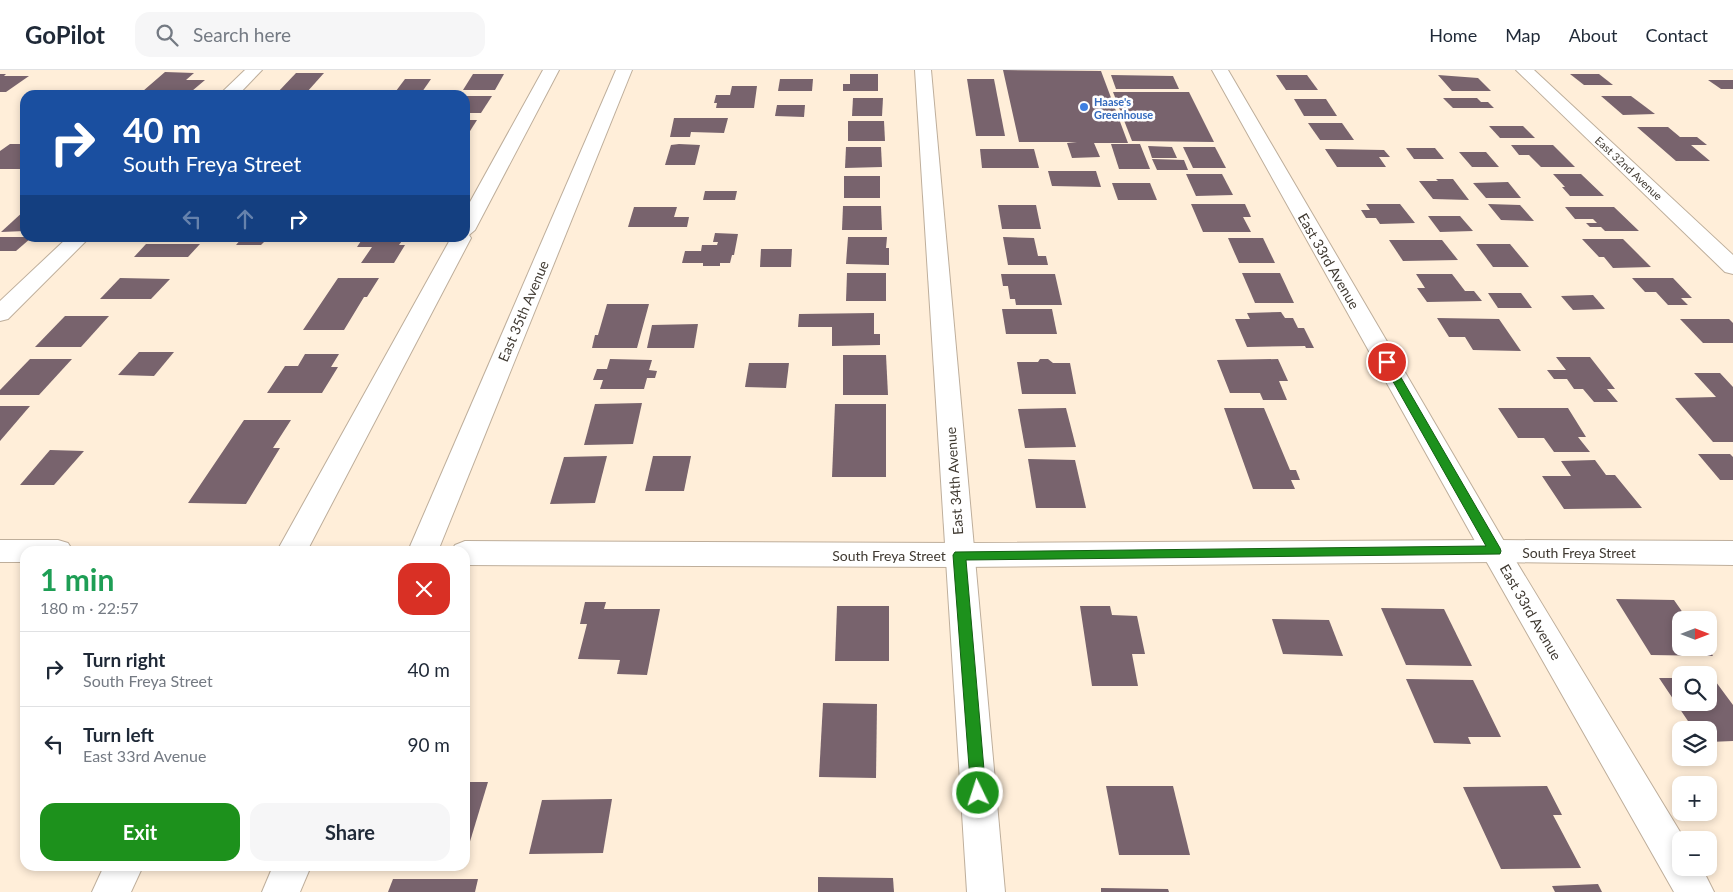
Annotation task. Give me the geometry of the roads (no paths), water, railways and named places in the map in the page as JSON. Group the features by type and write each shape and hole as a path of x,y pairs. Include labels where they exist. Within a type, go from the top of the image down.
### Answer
{"street":[{"path":"233,90 254,70"},
{"path":"470,221 551,70"},
{"name":"East 35th Avenue","path":"425,546 624,70"},
{"name":"East 34th Avenue","path":"923,70 986,892"},
{"name":"East 33rd Avenue","path":"1220,70 1495,551 1695,892"},
{"name":"East 32nd Avenue","path":"1524,70 1733,267"},
{"path":"0,314 76,242"},
{"path":"295,546 459,242"},
{"path":"0,551 20,551"},
{"name":"South Freya Street","path":"470,553 959,555 1495,551 1733,553"},
{"path":"111,892 122,871"},
{"path":"281,892 290,871"}],"place":[{"name":"Haase's Greenhouse","path":"1084,107"}]}
